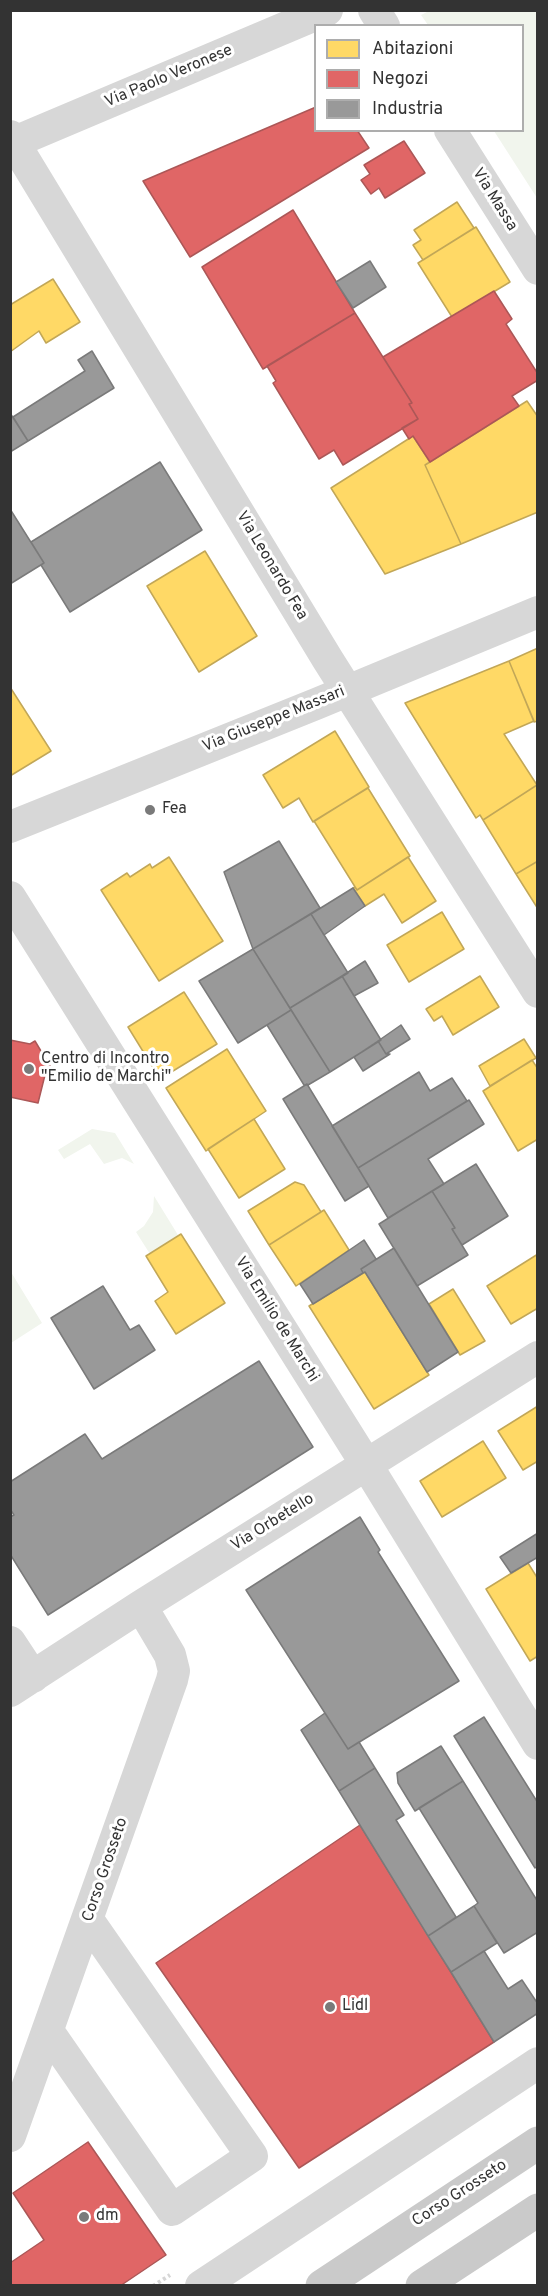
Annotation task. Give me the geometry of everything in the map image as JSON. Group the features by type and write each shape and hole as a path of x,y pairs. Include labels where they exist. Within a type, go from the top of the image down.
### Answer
{"main road":[{"name":"Corso Grosseto","path":"322,2286 537,2143"},
{"path":"422,2286 537,2211"}],"street":[{"name":"Via Paolo Veronese","path":"12,141 327,10"},
{"path":"374,10 383,24"},
{"name":"Via Massa","path":"451,132 537,269"},
{"name":"Via Leonardo Fea","path":"12,141 347,691 537,992"},
{"name":"Via Giuseppe Massari","path":"10,827 537,612"},
{"name":"Via Emilio de Marchi","path":"10,897 366,1464 537,1744"},
{"name":"Via Orbetello","path":"22,1684 141,1606 537,1357"},
{"name":"Corso Grosseto","path":"10,2136 174,1671 170,1655 141,1606"},
{"path":"10,1642 22,1684"},
{"path":"48,2031 172,2210 252,2156 88,1920"},
{"path":"201,2286 537,2063"}],"shaded area":[{"path":"431,10 537,11 537,198 495,132 524,132 524,24 427,24 421,15"},
{"path":"92,1129 115,1133 134,1164 122,1158 104,1164 90,1144 64,1159 58,1150"},
{"path":"154,1196 178,1235 150,1254 136,1232 144,1226 153,1212"},
{"path":"11,1272 42,1323 10,1343"}],"building: Abitazioni":[{"path":"457,202 474,228 423,260 413,245 421,240 414,230"},
{"path":"476,227 510,282 452,317 418,263"},
{"path":"53,279 80,322 46,343 39,331 10,352 10,305"},
{"path":"527,401 538,417 538,512 461,544 425,465"},
{"path":"413,436 430,462 425,465 461,544 385,574 331,488"},
{"path":"205,551 257,636 199,672 147,586"},
{"path":"538,648 538,721 534,722 509,661"},
{"path":"509,661 534,721 504,734 537,785 483,820 480,815 476,818 405,703"},
{"path":"10,687 51,751 10,776"},
{"path":"335,731 369,787 313,822 299,798 283,808 263,775"},
{"path":"537,785 538,861 516,874 483,820"},
{"path":"368,788 410,856 357,890 314,821"},
{"path":"169,857 223,941 159,981 101,890 127,873 130,877 150,864 152,868"},
{"path":"408,857 436,901 402,923 384,894 365,906 353,888 357,890"},
{"path":"538,861 538,909 516,874"},
{"path":"442,912 464,949 409,982 387,945"},
{"path":"480,976 499,1007 453,1035 442,1016 434,1021 426,1009"},
{"path":"184,992 217,1044 160,1079 128,1027"},
{"path":"524,1039 536,1058 490,1086 479,1066"},
{"path":"227,1049 266,1111 206,1151 166,1088"},
{"path":"532,1060 538,1069 538,1139 518,1151 483,1091"},
{"path":"254,1119 285,1169 239,1198 208,1149"},
{"path":"295,1182 304,1185 321,1212 269,1245 248,1211"},
{"path":"324,1210 349,1250 296,1286 269,1245"},
{"path":"181,1234 225,1303 176,1334 155,1301 168,1292 146,1256"},
{"path":"538,1254 538,1308 511,1324 487,1286"},
{"path":"365,1272 429,1375 374,1409 309,1306"},
{"path":"453,1289 485,1341 460,1355 429,1304"},
{"path":"538,1406 538,1461 523,1470 498,1431"},
{"path":"483,1441 506,1478 442,1517 420,1481"},
{"path":"528,1563 538,1579 538,1656 530,1661 486,1589"}],"building: Negozi":[{"path":"314,108 314,132 358,132 369,148 190,257 143,181"},
{"path":"404,141 425,173 385,198 379,188 371,194 361,180 370,174 364,165"},
{"path":"293,210 355,313 263,369 202,267"},
{"path":"494,291 512,319 506,324 538,374 538,380 512,396 519,406 430,462 413,436 409,439 402,428 418,419 409,404 412,403 383,357"},
{"path":"355,313 412,403 409,404 418,419 343,465 334,450 319,459 273,383 276,381 267,366"},
{"name":"Centro di Incontro \"Emilio de Marchi\"","path":"10,1040 30,1044 35,1041 51,1068 46,1071 38,1103 10,1097"},
{"name":"Lidl","path":"360,1825 494,2042 299,2168 156,1963"},
{"name":"dm","path":"88,2142 166,2255 120,2286 10,2286 10,2263 44,2240 13,2193"}],"building: Industria":[{"path":"370,261 386,287 353,308 336,282"},
{"path":"92,351 114,388 28,441 13,417 85,371 78,360"},
{"path":"10,413 28,441 10,452"},
{"path":"160,462 202,530 70,612 41,565 44,563 31,542"},
{"path":"10,509 44,563 10,584"},
{"path":"279,841 320,908 253,949 224,872"},
{"path":"353,888 365,906 324,935 311,914"},
{"path":"311,914 348,973 290,1008 253,949"},
{"path":"253,949 291,1010 238,1043 199,981"},
{"path":"365,961 378,983 354,996 342,976"},
{"path":"342,976 381,1040 330,1072 290,1008"},
{"path":"291,1010 330,1072 308,1085 304,1085 267,1025"},
{"path":"401,1025 410,1039 386,1054 378,1041"},
{"path":"378,1041 386,1054 390,1054 363,1071 354,1057"},
{"path":"419,1072 430,1091 452,1078 467,1101 358,1168 332,1126"},
{"path":"307,1084 369,1186 345,1201 283,1099"},
{"path":"469,1100 484,1124 428,1159 444,1184 388,1218 358,1168"},
{"path":"476,1164 508,1216 462,1245 452,1229 455,1228 432,1191"},
{"path":"432,1191 455,1228 452,1229 468,1255 417,1286 379,1224"},
{"path":"364,1240 376,1259 361,1269 363,1273 313,1304 300,1284"},
{"path":"394,1248 458,1352 427,1372 361,1269"},
{"path":"103,1286 130,1330 139,1325 155,1350 94,1389 51,1318"},
{"path":"259,1361 313,1447 48,1615 10,1554 10,1517 14,1515 10,1509 10,1482 85,1434 102,1459"},
{"path":"360,1517 380,1550 378,1552 459,1681 348,1749 246,1590"},
{"path":"538,1533 538,1557 511,1573 500,1557"},
{"path":"325,1713 348,1749 359,1742 375,1768 339,1791 301,1730"},
{"path":"484,1717 538,1803 538,1866 535,1868 454,1736"},
{"path":"441,1746 463,1781 415,1811 398,1783 397,1773"},
{"path":"375,1768 404,1815 396,1820 456,1917 428,1936 339,1791"},
{"path":"463,1781 538,1902 538,1932 504,1953 474,1906 478,1903 419,1808"},
{"path":"474,1906 497,1943 451,1972 428,1936"},
{"path":"484,1951 508,1989 522,1980 538,2004 538,2013 494,2042 451,1972"}],"place":[{"name":"Fea","path":"150,810"},
{"name":"Centro di Incontro \"Emilio de Marchi\"","path":"29,1069"},
{"name":"Lidl","path":"330,2007"},
{"name":"dm","path":"84,2217"}]}
